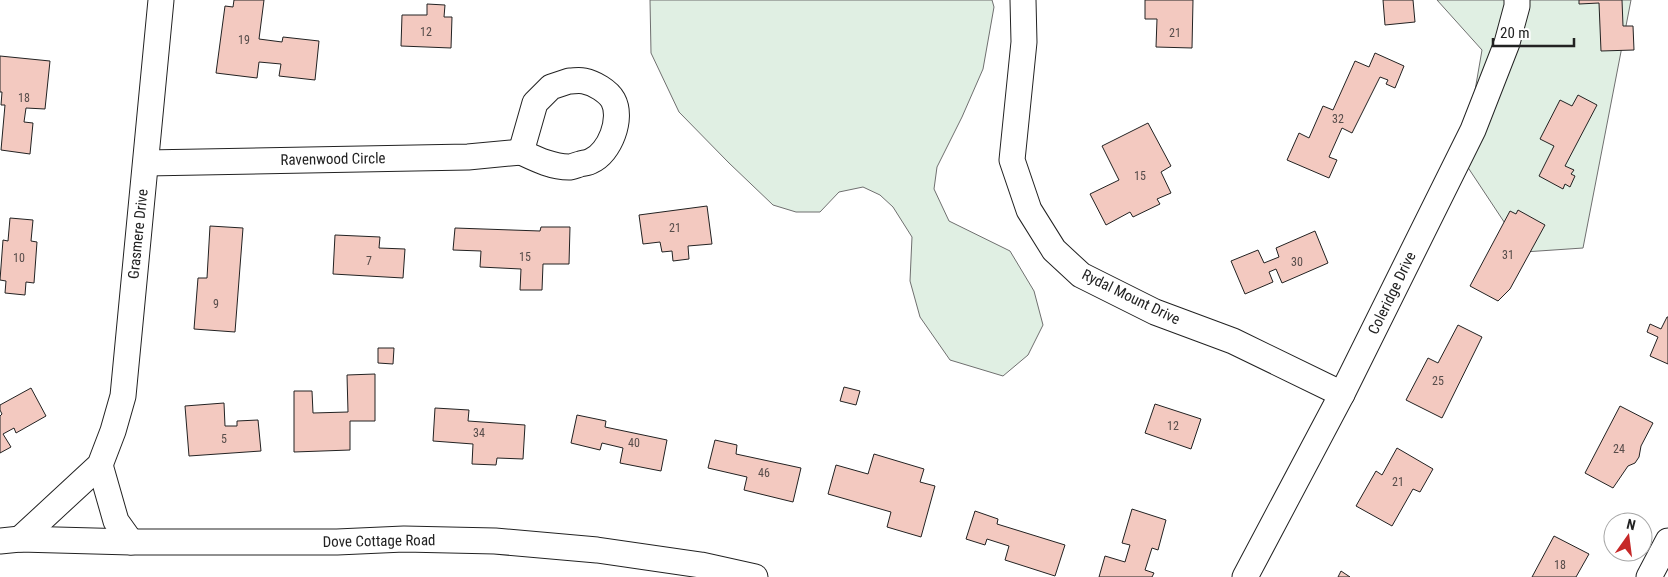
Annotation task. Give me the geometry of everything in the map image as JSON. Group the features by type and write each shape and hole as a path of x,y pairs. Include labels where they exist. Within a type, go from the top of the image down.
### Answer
{"street":[{"name":"Grasmere Drive","path":"10,540 100,465 114,431 123,396 161,0"},
{"name":"Rydal Mount Drive","path":"1023,0 1024,42 1012,160 1029,210 1054,250 1081,275 1155,312 1234,341 1342,394"},
{"name":"Coleridge Drive","path":"1245,577 1342,394 1473,130 1508,43 1517,0"},
{"name":"Ravenwood Circle","path":"146,163 468,156 521,152"},
{"path":"100,465 116,522 131,542"},
{"name":"Dove Cottage Road","path":"10,540 337,542 404,539 495,541 597,550 701,565 755,577"},
{"path":"1649,577 1668,540"}],"green space":[{"path":"650,0 992,0 994,7 983,69 937,167 934,189 949,221 1010,251 1034,291 1043,325 1028,355 1003,376 950,360 920,317 910,281 912,237 893,207 880,195 863,187 839,192 820,212 796,212 773,205 679,112 651,53"},
{"path":"1437,0 1631,0 1583,248 1524,252 1463,160 1482,50"}],"building":[{"path":"234,0 264,0 259,39 282,42 283,37 319,41 315,80 279,76 281,64 259,62 257,78 216,73 225,6 233,7"},
{"path":"1145,0 1193,0 1192,48 1156,47 1157,19 1145,19"},
{"path":"1383,0 1413,0 1415,22 1385,25"},
{"path":"1579,0 1622,0 1623,26 1633,26 1634,50 1601,51 1599,3 1579,4"},
{"path":"427,4 445,5 444,17 452,17 451,48 401,46 402,15 427,15"},
{"path":"1375,53 1404,66 1395,88 1386,84 1388,80 1380,77 1352,133 1342,128 1329,157 1337,160 1329,178 1287,160 1299,133 1309,138 1323,106 1333,110 1355,61 1369,67"},
{"path":"0,56 50,61 45,109 26,108 24,122 33,123 30,154 1,150 5,105 1,105"},
{"path":"1578,95 1597,105 1565,166 1574,170 1571,174 1575,176 1570,187 1565,184 1563,189 1539,176 1554,146 1540,139 1560,100 1572,106"},
{"path":"1148,123 1171,166 1161,172 1171,193 1157,199 1160,204 1133,217 1130,212 1106,225 1090,194 1119,180 1102,146"},
{"path":"707,206 712,244 688,246 689,259 673,261 672,251 662,252 660,242 643,244 639,215"},
{"path":"1518,210 1545,225 1510,289 1498,301 1470,286 1510,211 1516,214"},
{"path":"10,218 33,220 31,241 37,242 34,283 26,282 25,295 5,293 6,281 0,280 3,240 8,241"},
{"path":"210,226 243,228 235,332 194,329 198,278 207,278"},
{"path":"541,227 570,227 569,264 543,264 542,290 520,290 521,269 480,267 481,251 453,250 455,228 540,231"},
{"path":"1315,231 1328,263 1282,283 1276,269 1269,272 1273,282 1245,294 1231,261 1258,250 1264,263 1279,257 1276,248"},
{"path":"335,235 380,237 379,248 405,249 403,278 333,274"},
{"path":"1667,317 1668,364 1650,356 1658,337 1647,332 1650,324 1661,329"},
{"path":"1458,325 1482,337 1442,418 1406,400 1428,358 1438,363"},
{"path":"378,348 394,348 393,364 378,363"},
{"path":"375,374 375,421 350,421 350,450 294,452 294,391 312,391 313,413 348,412 347,375"},
{"path":"844,387 860,391 856,405 840,401"},
{"path":"31,388 46,416 16,433 14,428 3,434 11,447 0,453 0,416 2,414 0,405"},
{"path":"224,403 225,426 237,426 237,421 258,420 261,451 189,456 185,406"},
{"path":"1155,404 1201,419 1191,449 1145,433"},
{"path":"1620,406 1653,423 1641,446 1639,457 1635,463 1628,466 1613,488 1585,473"},
{"path":"435,408 469,410 468,421 525,425 523,459 497,458 496,465 472,464 473,444 433,441"},
{"path":"577,415 606,421 605,427 667,440 661,471 620,463 623,448 602,443 600,450 571,443"},
{"path":"715,440 737,445 736,454 801,468 793,502 744,490 747,477 708,468"},
{"path":"1397,448 1433,469 1420,492 1413,489 1392,526 1356,506 1376,471 1382,475"},
{"path":"874,454 924,469 920,482 935,486 921,537 887,527 891,512 828,494 836,465 868,474"},
{"path":"1132,509 1166,520 1158,550 1152,548 1145,570 1154,573 1152,577 1099,577 1105,556 1125,562 1130,545 1122,543"},
{"path":"975,511 998,519 997,524 1065,545 1055,576 1005,560 1009,546 987,539 985,545 966,539"},
{"path":"1554,536 1589,554 1576,577 1532,577"},
{"path":"1341,571 1350,577 1338,577"}]}
